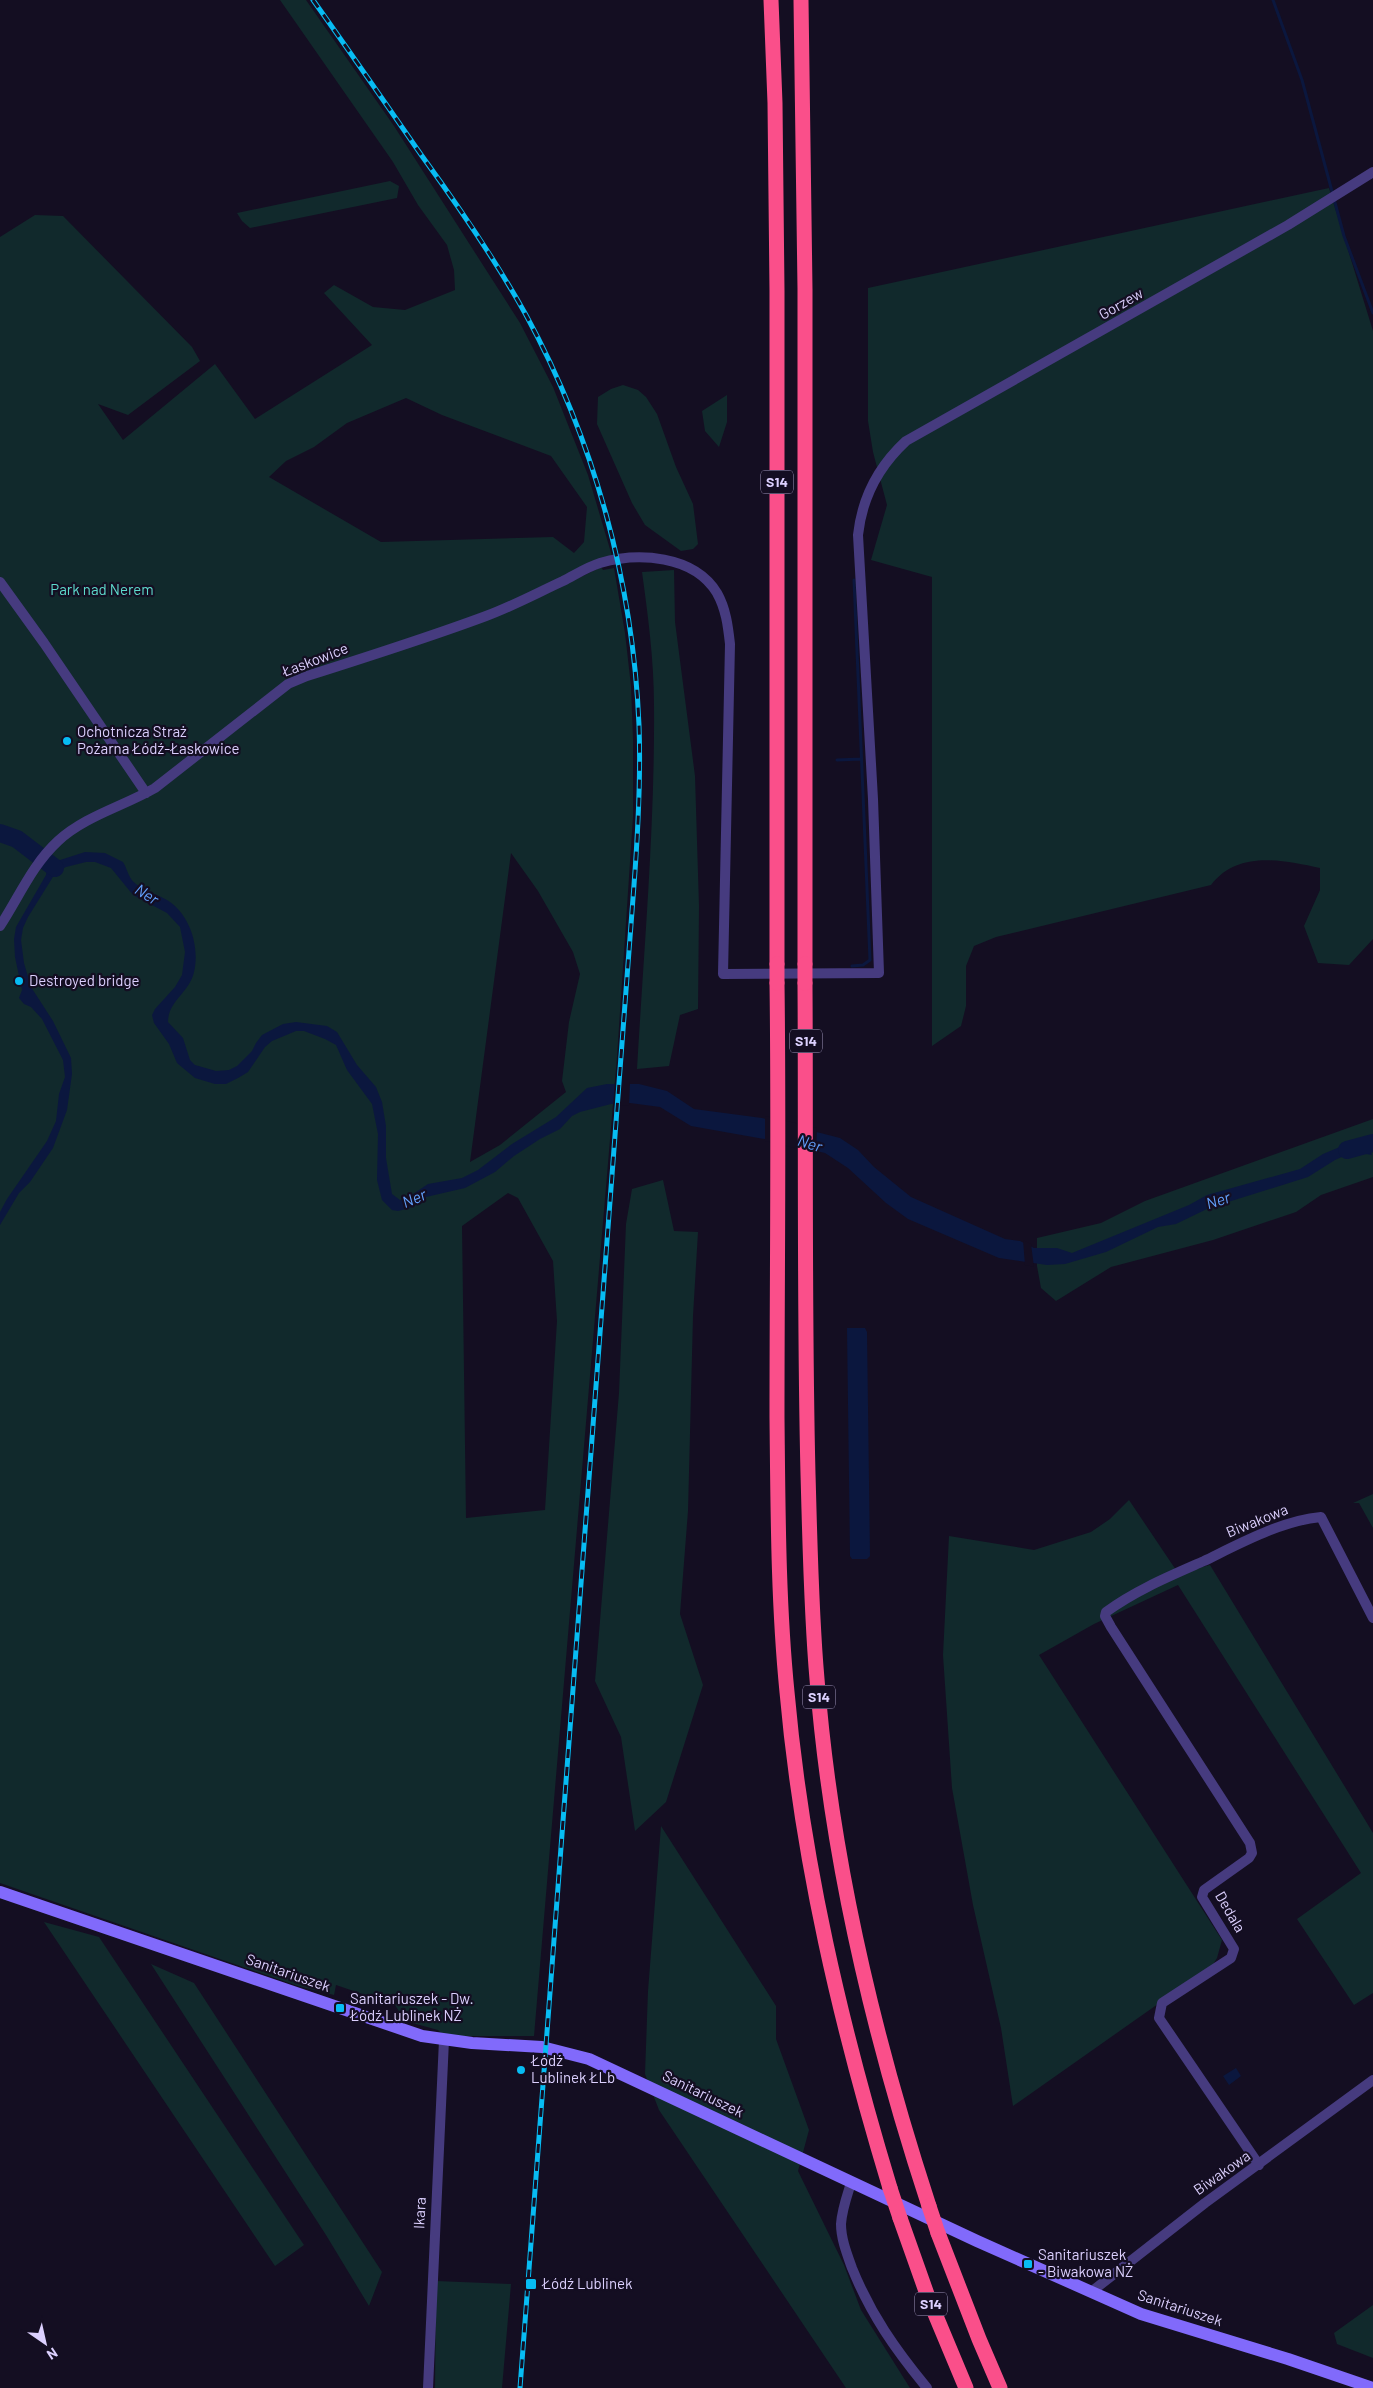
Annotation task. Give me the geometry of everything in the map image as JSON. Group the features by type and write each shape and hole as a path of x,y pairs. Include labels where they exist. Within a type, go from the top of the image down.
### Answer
{"highway":[{"name":"S14","path":"771,0 775,103 777,291 776,964 778,1096 778,1546 786,1691 797,1786 821,1924 856,2075 900,2218 928,2297 966,2388"},
{"name":"S14","path":"801,0 806,279 805,1351 811,1573 817,1681 832,1804 856,1943 890,2082 938,2233 975,2331 1000,2388"}],"street":[{"name":"Gorzew","path":"708,582 717,593 726,615 730,644 724,974 879,973 873,800 858,535 865,500 886,463 906,441 1288,226 1373,172"},
{"name":"Łaskowice","path":"0,926 34,868 54,846 81,826 146,793 288,684 307,676 434,636 512,606 596,565 623,558 651,558 678,562 708,582"},
{"path":"0,582 146,793"},
{"name":"Biwakowa","path":"1106,1612 1128,1596 1240,1544 1304,1518 1321,1517 1373,1618"},
{"name":"Dedala","path":"1106,1612 1105,1616 1111,1627 1250,1843 1252,1853 1249,1858 1204,1890 1202,1897 1234,1949 1231,1958 1162,2003 1158,2011 1159,2018 1259,2165"},
{"name":"Sanitariuszek","path":"0,1892 418,2035 444,2040 542,2047 589,2059 664,2092 851,2183 1091,2292 1162,2322 1288,2359 1373,2388"},
{"name":"Ikara","path":"428,2388 444,2040"},
{"name":"Biwakowa","path":"1091,2292 1197,2209 1373,2080"},
{"path":"851,2183 843,2207 841,2223 849,2259 867,2302 882,2329 927,2388"}],"green space":[{"name":"Park nad Nerem","path":"280,0 306,0 394,126 520,323 553,387 588,475 612,556 579,578 601,567 603,570 614,568 625,633 631,686 633,817 617,1057 534,2036 444,2036 438,2030 405,2021 395,2005 336,1985 334,1995 298,1986 0,1883 0,237 35,215 63,216 192,347 200,361 128,415 98,404 123,440 215,364 255,419 372,345 324,293 334,285 373,307 405,310 455,290 454,270 447,245 418,205 393,162","holes":["406,398 442,415 551,456 587,507 584,542 574,553 553,537 381,542 269,477 286,461 314,447 347,423","511,853 538,891 573,952 580,974 569,1022 562,1081 566,1092 500,1145 470,1162","508,1193 518,1198 553,1261 557,1321 545,1510 466,1518 462,1226"]},
{"path":"390,181 399,186 397,198 250,228 237,213"},
{"path":"1329,188 1373,331 1373,939 1349,965 1318,963 1304,926 1320,890 1320,868 1291,862 1261,860 1247,862 1234,866 1211,885 996,937 974,946 966,966 966,1006 961,1026 932,1046 932,577 871,560 887,505 873,452 868,421 868,288"},
{"path":"623,385 638,390 646,397 657,414 676,467 693,504 698,544 693,549 681,551 645,525 632,503 597,424 598,397 611,389"},
{"path":"727,395 727,422 719,447 705,431 702,411"},
{"path":"674,570 675,622 695,776 699,906 698,1009 680,1015 669,1066 637,1069 649,887 654,750 653,671 642,572"},
{"path":"1373,1119 1373,1177 1321,1195 1296,1212 1213,1240 1111,1267 1056,1301 1041,1288 1037,1266 1037,1238 1101,1223 1145,1201"},
{"path":"663,1180 674,1231 698,1232 693,1316 688,1511 680,1614 703,1685 666,1802 635,1831 621,1737 595,1681 619,1393 626,1224 632,1189"},
{"path":"1373,1494 1373,1528 1359,1503 1353,1503"},
{"path":"1129,1500 1178,1573 1210,1565 1373,1833 1373,1993 1354,2005 1297,1919 1361,1873 1178,1585 1094,1624 1039,1655 1222,1940 1217,1958 1212,1966 1013,2106 1001,2028 973,1905 952,1788 943,1655 949,1536 1034,1550 1091,1532 1110,1519"},
{"path":"661,1826 776,2006 776,2039 809,2130 798,2171 844,2265 861,2310 910,2388 846,2388 659,2110 645,2074 648,1991"},
{"path":"44,1922 99,1937 304,2245 275,2266"},
{"path":"151,1964 194,1983 382,2272 369,2306 326,2235"},
{"path":"436,2281 511,2284 502,2388 435,2388"},
{"path":"1373,2305 1373,2358 1337,2344 1334,2333"}],"water":[{"path":"85,852 105,853 123,862 133,882 143,889 167,900 175,906 187,922 194,942 196,962 192,979 175,1002 168,1022 183,1038 190,1060 195,1065 216,1071 229,1070 237,1066 252,1051 262,1035 283,1024 296,1022 327,1026 337,1032 357,1065 376,1087 382,1102 386,1126 386,1158 392,1194 400,1200 407,1198 428,1184 462,1178 478,1170 512,1144 556,1117 587,1088 607,1084 639,1084 667,1091 694,1109 762,1118 840,1138 858,1150 874,1167 911,1197 1005,1239 1020,1241 1034,1248 1057,1248 1072,1253 1189,1205 1207,1195 1300,1169 1323,1154 1366,1136 1372,1155 1353,1152 1335,1160 1308,1177 1209,1208 1176,1224 1158,1227 1106,1252 1065,1264 1047,1265 999,1258 908,1219 886,1203 848,1168 825,1153 770,1140 691,1126 660,1107 630,1103 611,1104 572,1116 560,1129 514,1156 495,1172 465,1188 426,1197 410,1208 398,1211 392,1210 382,1200 377,1180 378,1134 372,1104 347,1070 336,1045 304,1031 296,1031 272,1041 265,1047 248,1072 226,1084 215,1084 195,1078 177,1063 169,1044 154,1023 152,1015 175,987 182,975 185,952 180,927 167,913 133,895 111,868 95,862 86,862 66,867 56,872 23,928 21,940 24,963 31,987 53,1021 71,1058 72,1074 67,1110 53,1148 30,1182 19,1193 0,1225 0,1212 7,1199 47,1141 56,1121 59,1094 65,1077 63,1060 42,1019 19,998 22,990 15,957 14,939 16,927 46,875 48,866 42,861 47,855 57,861"},
{"path":"847,1328 865,1328 867,1332 870,1556 867,1559 852,1559 850,1556"},
{"path":"1236,2068 1241,2076 1229,2085 1223,2076"}],"pier":[{"path":"615,1082 630,1082 629,1105 613,1106"},
{"path":"765,1116 817,1128 816,1153 765,1141"},
{"path":"1023,1240 1031,1244 1034,1267 1025,1265"}],"waterway":[{"path":"1273,0 1302,80 1344,236 1373,313"},
{"path":"852,966 863,965 870,960 854,580"},
{"path":"837,760 861,759"},
{"path":"0,833 17,839 55,868"},
{"name":"Ner","path":"1347,1150 1373,1143"}],"railway":[{"path":"313,0 476,234 514,294 550,363 572,412 606,513 619,565 635,671 640,765 635,865 520,2388"}],"place":[{"name":"Ochotnicza Straż Pożarna Łódź-Łaskowice","path":"67,741"},
{"name":"Destroyed bridge","path":"19,981"},
{"name":"Sanitariuszek - Dw. Łódź Lublinek NŻ","path":"340,2008"},
{"name":"Łódź Lublinek ŁLb","path":"521,2070"},
{"name":"Sanitariuszek - Biwakowa NŻ","path":"1028,2264"},
{"name":"Łódź Lublinek","path":"531,2284"}]}
